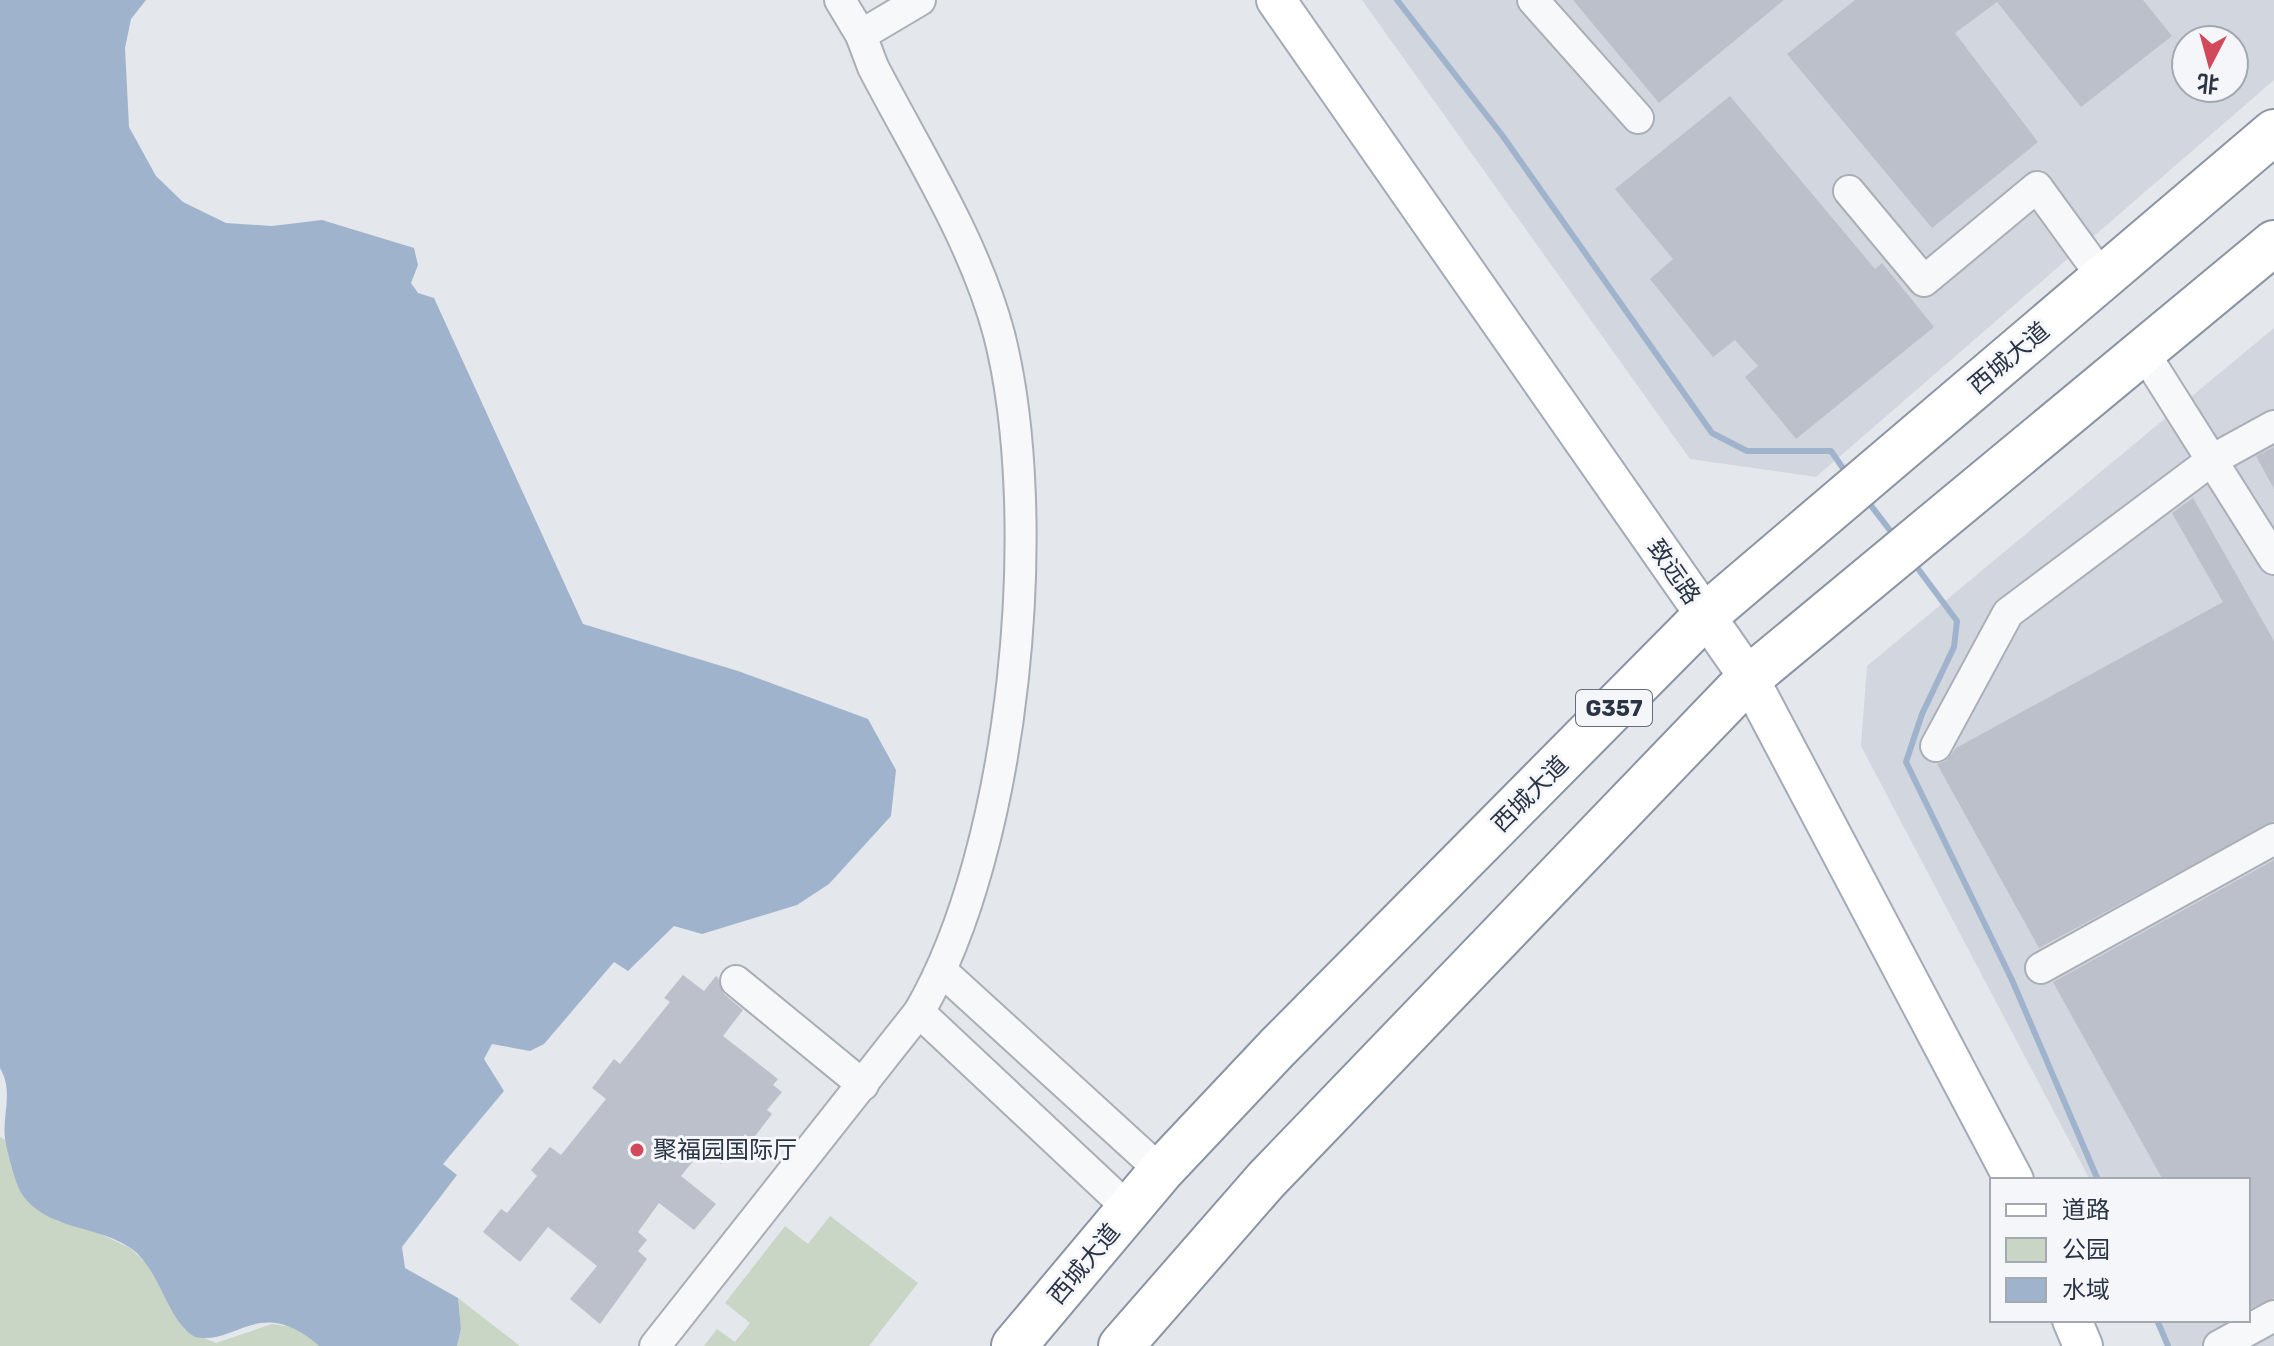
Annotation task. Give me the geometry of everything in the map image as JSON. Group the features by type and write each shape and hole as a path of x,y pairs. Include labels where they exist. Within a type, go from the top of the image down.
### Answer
{"highway":[{"name":"西城大道","path":"1014,1346 1161,1171 1277,1048 1705,616 2274,132"},
{"path":"1121,1346 1266,1180 1749,678 2274,243"}],"main road":[{"name":"致远路","path":"1276,0 1749,678 2013,1178"},
{"path":"2073,1322 2083,1346"}],"street":[{"path":"655,1346 863,1085 919,1012 943,972 992,814 1013,681 1020,548 1018,449 1012,393 998,332 977,271 873,67 861,35 840,0"},
{"path":"861,35 920,0"},
{"path":"1533,0 1638,118"},
{"path":"1849,191 1924,281 2037,187 2103,278"},
{"path":"2143,351 2274,559"},
{"path":"1936,746 2008,613 2212,460 2274,426"},
{"path":"2041,968 2274,839"},
{"path":"943,972 1161,1171"},
{"path":"736,981 863,1085"},
{"path":"919,1012 1130,1210"},
{"path":"2219,1346 2274,1316"}],"shaded area":[{"path":"1362,0 2274,0 2274,80 2250,101 2250,24 2170,24 2170,104 2246,104 1816,477 1690,459"},
{"path":"2274,328 2274,1346 2171,1346 2160,1322 2250,1322 2250,1178 2089,1178 1861,746 1867,666"}],"green space":[{"path":"0,1137 5,1140 19,1190 57,1221 96,1232 130,1248 148,1265 184,1329 216,1343 272,1324 299,1328 319,1346 0,1346"},
{"path":"830,1216 918,1283 869,1346 704,1346 717,1329 735,1342 750,1323 725,1303 785,1226 808,1244"},
{"path":"458,1298 520,1346 457,1346 461,1329"}],"water":[{"path":"0,0 146,0 131,19 125,48 129,127 156,176 183,202 226,223 272,226 322,220 414,248 418,265 411,283 418,293 434,298 583,624 738,671 868,719 896,770 891,816 829,884 797,905 702,934 674,926 628,971 614,962 544,1044 530,1051 492,1044 484,1059 504,1091 443,1164 457,1175 402,1247 405,1268 458,1298 461,1329 457,1346 319,1346 298,1331 280,1324 265,1323 210,1338 195,1337 177,1320 150,1270 132,1249 43,1213 30,1204 16,1181 5,1139 7,1094 0,1068"}],"building":[{"path":"1573,0 1784,0 1659,103"},
{"path":"1855,0 2143,0 2170,34 2170,38 2081,107 1997,2 1955,33 2038,142 1932,228 1787,54"},
{"path":"1730,96 1875,269 1882,263 1934,327 1796,439 1745,377 1758,366 1735,340 1713,357 1650,279 1673,259 1615,189"},
{"path":"2274,447 2274,489 2256,456"},
{"path":"2193,498 2274,641 2274,821 2039,948 1937,764 1946,761 1956,748 2223,602 2172,513"},
{"path":"2274,860 2274,1298 2250,1309 2250,1178 2162,1178 2053,982"},
{"name":"聚福园国际厅","path":"683,975 704,991 716,976 718,978 724,994 743,1010 723,1036 778,1079 773,1085 782,1092 767,1110 772,1114 752,1140 745,1134 721,1164 703,1149 681,1176 716,1204 694,1230 659,1203 638,1232 647,1240 638,1251 647,1259 600,1324 570,1299 597,1266 548,1227 520,1262 483,1232 501,1209 507,1213 537,1176 531,1170 550,1147 561,1155 606,1099 592,1088 614,1059 620,1064 670,1002 664,998"}],"waterway":[{"path":"1397,0 1502,135 1712,433 1747,451 1831,451 1845,471"},
{"path":"1869,503 1892,533"},
{"path":"1916,566 1957,621 1954,647 1922,714 1906,762 2012,980 2097,1178"},
{"path":"2158,1322 2168,1346"}],"place":[{"name":"聚福园国际厅","path":"637,1150"}]}
